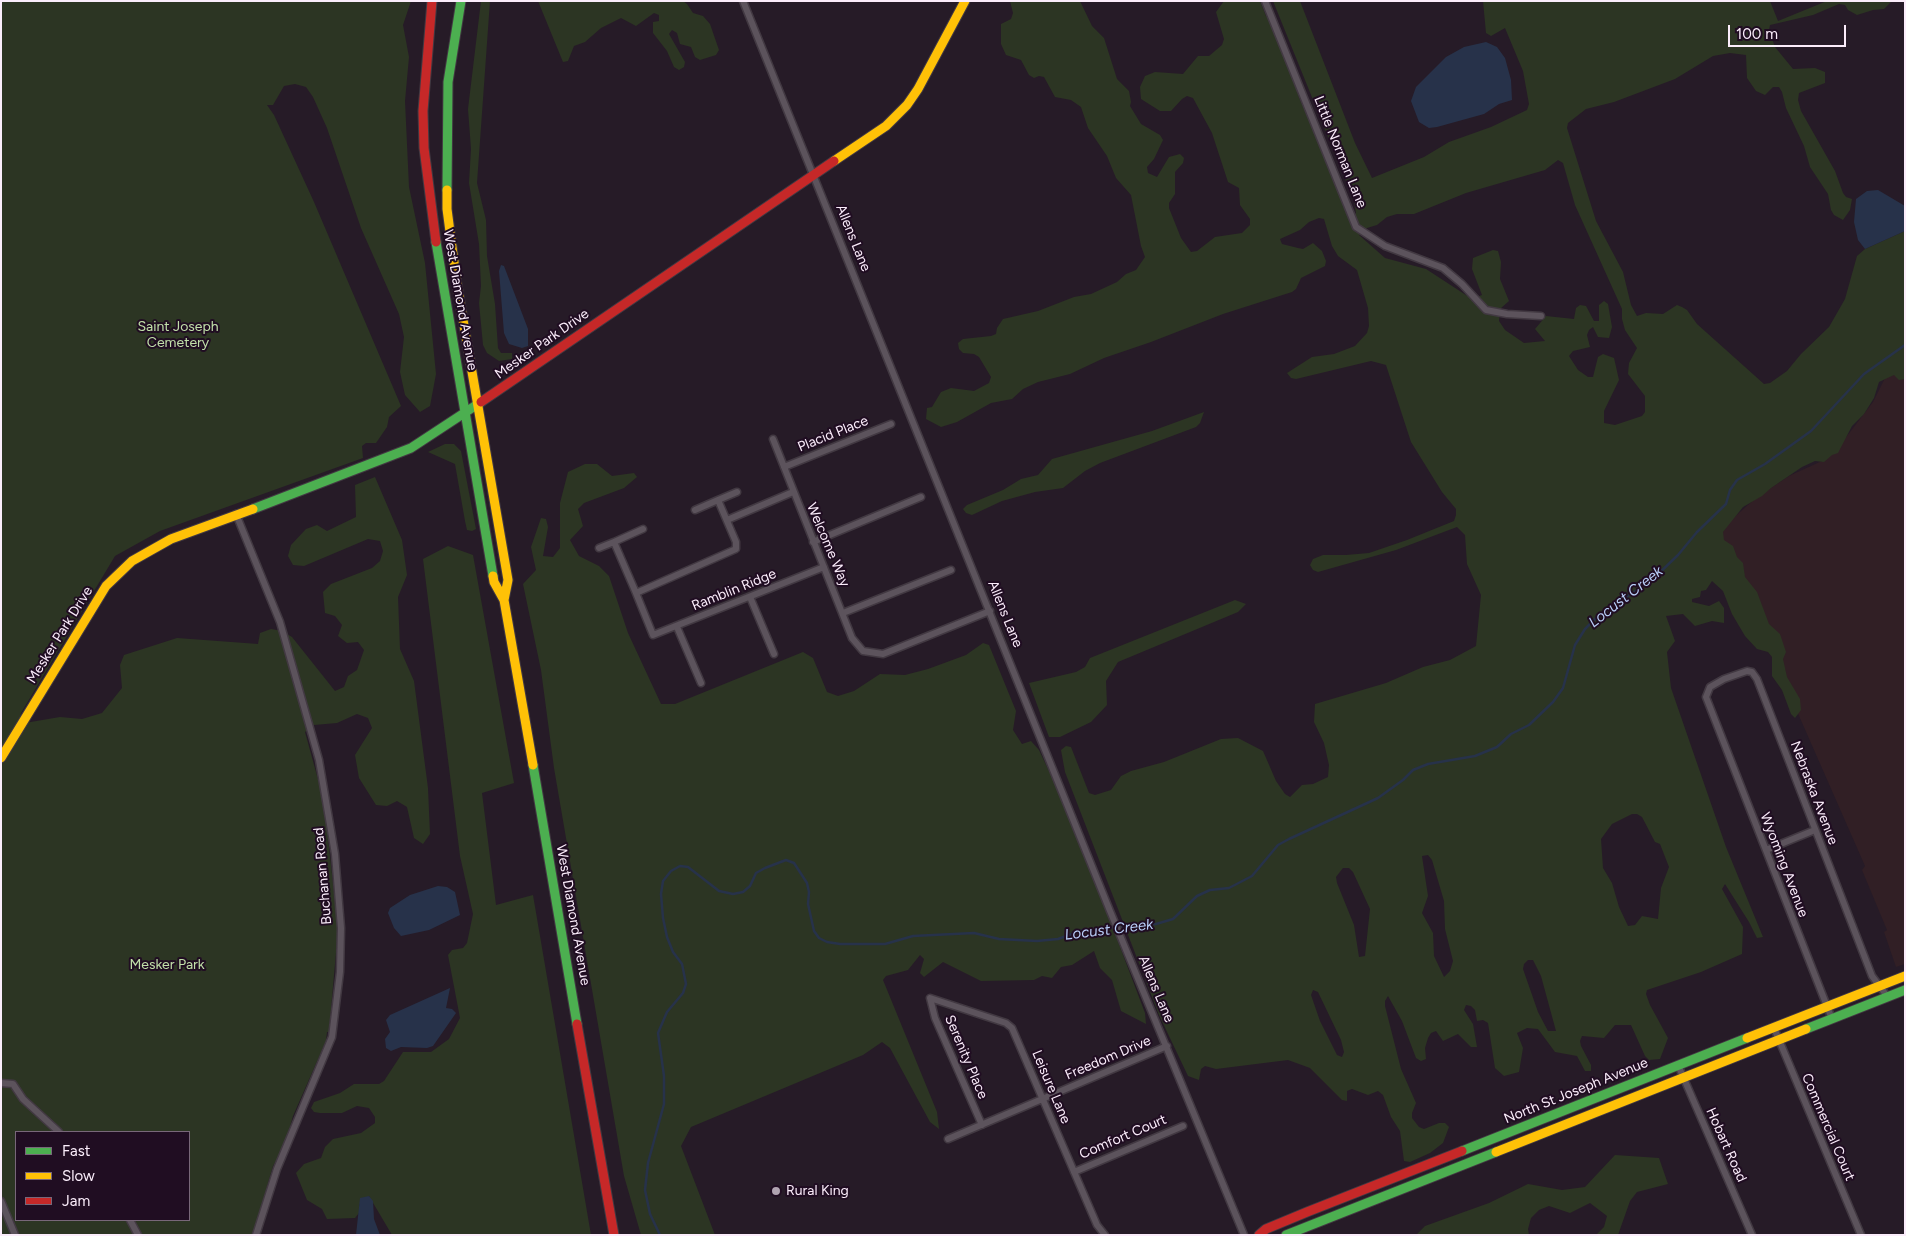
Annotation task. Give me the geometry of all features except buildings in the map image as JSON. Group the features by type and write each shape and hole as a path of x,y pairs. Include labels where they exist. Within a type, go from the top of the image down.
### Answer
{"main road":[{"name":"West Diamond Avenue","path":"432,1 424,84 425,166 430,208 494,582 504,600 614,1235"},
{"name":"West Diamond Avenue","path":"461,1 448,82 445,136 446,189 451,244 508,580 504,600"},
{"name":"Mesker Park Drive","path":"1,758 91,608 116,575 132,561 157,546 236,514 361,469 402,452 465,413 880,130 907,105 922,82 964,1"},
{"name":"North St Joseph Avenue","path":"1259,1235 1266,1229 1307,1212 1905,976"},
{"name":"North St Joseph Avenue","path":"1286,1235 1905,990"}],"street":[{"name":"Allens Lane","path":"743,1 1110,911 1244,1235"},
{"name":"Little Norman Lane","path":"1265,1 1356,227 1384,246 1443,268 1462,284 1486,310 1506,314 1541,316"},
{"name":"Placid Place","path":"784,467 891,424"},
{"name":"Welcome Way","path":"773,439 813,542 858,645 870,653 883,654 990,611"},
{"path":"695,510 738,492"},
{"path":"727,520 793,492"},
{"path":"813,542 921,496"},
{"path":"614,542 636,593 736,549 727,520 718,500"},
{"name":"Buchanan Road","path":"236,514 280,622 319,760 336,854 341,928 340,972 332,1037 274,1176 256,1235"},
{"path":"599,548 643,530"},
{"name":"Ramblin Ridge","path":"636,593 653,635 824,567"},
{"path":"843,613 950,570"},
{"path":"750,598 774,654"},
{"path":"676,627 701,683"},
{"name":"Nebraska Avenue","path":"1714,720 1706,695 1710,686 1741,672 1752,672 1757,679 1872,976 1888,996"},
{"name":"Wyoming Avenue","path":"1714,720 1832,1020"},
{"path":"1766,850 1815,830"},
{"name":"Leisure Lane","path":"930,998 1009,1025 1014,1031 1097,1225 1105,1235"},
{"name":"Serenity Place","path":"930,998 935,1018 982,1125"},
{"name":"Commercial Court","path":"1774,1028 1861,1235"},
{"name":"Freedom Drive","path":"948,1139 1167,1046"},
{"name":"Hobart Road","path":"1678,1065 1752,1235"},
{"path":"1,1083 13,1084 22,1099 58,1131"},
{"name":"Comfort Court","path":"1074,1172 1183,1126"},
{"path":"1,1201 15,1235"},
{"path":"131,1221 138,1235"}],"shaded area":[{"path":"1898,373 1905,373 1905,964 1896,967 1884,932 1887,930 1862,870 1865,866 1720,536 1731,520 1757,497 1789,476 1822,461 1847,436 1873,402 1885,378"}],"green space":[{"path":"1,1 411,1 403,25 409,57 405,101 409,187 425,263 436,374 430,406 420,412 405,395 400,372 404,337 399,314 361,228 327,128 313,97 306,87 295,84 284,86 273,105 267,105 274,115 314,202 401,406 389,417 387,427 376,443 366,443 362,446 363,458 160,531 115,556 21,713 19,724 60,717 82,719 102,713 122,688 120,665 124,655 177,638 258,644 260,633 271,629 282,631 292,637 335,691 344,687 348,676 357,670 364,650 358,642 347,643 338,636 342,625 335,616 325,613 323,592 331,584 372,568 380,561 383,551 380,541 368,539 304,566 293,565 288,556 291,545 306,529 317,525 327,531 356,517 355,485 375,477 402,540 407,575 398,597 400,649 414,681 428,788 430,834 423,844 414,838 407,807 397,801 387,806 376,805 359,778 355,755 372,728 368,718 357,714 337,723 314,725 305,732 324,801 338,930 329,1032 327,1032 326,1041 293,1116 284,1148 273,1166 253,1235 1,1235"},
{"path":"481,1 490,1 477,183 486,220 487,256 495,304 498,348 501,353 512,353 512,359 499,361 487,353 483,345 479,303 481,286 479,244 469,183 471,149 468,109"},
{"path":"538,1 683,1 693,13 703,16 710,24 719,50 716,55 700,60 695,57 691,47 680,44 677,33 672,30 669,34 685,62 684,67 679,70 674,67 667,51 653,33 653,22 659,21 659,15 654,13 636,26 621,18 601,28 585,42 574,46 568,61 563,62"},
{"path":"1010,1 1080,1 1092,26 1104,38 1117,79 1129,91 1130,106 1141,124 1160,135 1163,140 1154,159 1147,167 1148,173 1157,177 1169,157 1180,154 1184,158 1183,163 1175,172 1175,194 1169,203 1169,208 1181,238 1191,252 1197,251 1215,237 1242,233 1250,225 1250,219 1240,205 1239,188 1228,182 1212,133 1193,98 1187,96 1171,111 1160,111 1141,99 1140,87 1145,76 1155,72 1183,74 1198,56 1209,56 1222,45 1224,39 1216,12 1224,1 1260,1 1266,16 1274,23 1300,100 1352,217 1356,213 1354,201 1273,1 1300,1 1355,143 1372,178 1424,157 1449,142 1491,127 1527,110 1529,104 1523,71 1505,28 1491,36 1486,33 1483,1 1770,1 1778,21 1827,1 1892,1 1884,9 1857,15 1848,10 1845,5 1839,4 1813,15 1770,25 1769,30 1775,47 1793,69 1815,68 1825,72 1825,83 1799,93 1798,100 1801,111 1835,171 1843,193 1846,197 1852,199 1850,210 1843,220 1834,215 1831,210 1828,194 1810,167 1804,146 1786,108 1782,92 1779,87 1773,87 1765,95 1756,91 1747,78 1746,55 1730,53 1713,56 1675,79 1614,102 1586,109 1568,123 1567,128 1596,221 1623,272 1631,305 1637,316 1646,313 1663,314 1677,305 1682,307 1687,310 1697,324 1764,384 1770,383 1787,371 1801,354 1829,327 1845,299 1857,256 1865,249 1905,231 1905,379 1899,380 1894,375 1879,382 1874,398 1864,414 1852,426 1838,453 1832,455 1824,462 1815,461 1802,467 1762,496 1743,507 1723,532 1724,540 1733,546 1737,557 1743,563 1745,577 1757,592 1769,624 1780,634 1786,652 1783,659 1787,677 1800,699 1801,710 1795,718 1791,714 1782,690 1772,676 1772,657 1768,652 1757,649 1745,636 1732,614 1723,591 1712,581 1706,590 1701,591 1700,597 1692,599 1692,602 1709,606 1719,601 1724,608 1724,623 1712,621 1695,626 1683,614 1666,616 1675,641 1667,652 1671,688 1726,847 1763,937 1757,938 1725,884 1722,889 1743,927 1742,954 1701,972 1647,990 1646,994 1650,1005 1668,1038 1660,1059 1649,1060 1645,1056 1631,1025 1615,1025 1604,1038 1582,1036 1581,1046 1591,1065 1591,1071 1585,1071 1577,1056 1555,1052 1538,1029 1527,1028 1517,1033 1523,1048 1519,1072 1504,1076 1495,1068 1488,1023 1483,1020 1477,1021 1475,1010 1471,1006 1466,1005 1464,1010 1473,1024 1477,1047 1471,1047 1458,1034 1443,1041 1436,1031 1431,1033 1428,1038 1425,1048 1426,1059 1421,1061 1416,1058 1402,1021 1388,996 1385,1006 1401,1069 1416,1103 1412,1118 1419,1127 1424,1129 1439,1123 1445,1123 1449,1127 1443,1143 1430,1153 1410,1162 1404,1161 1400,1131 1391,1117 1383,1095 1378,1091 1368,1095 1352,1089 1347,1091 1347,1101 1342,1100 1310,1068 1288,1060 1216,1069 1205,1066 1201,1069 1199,1080 1188,1076 1159,1015 1065,772 1061,750 1066,746 1071,747 1089,793 1095,795 1111,790 1121,776 1131,771 1164,762 1221,739 1238,738 1263,751 1276,781 1285,794 1290,797 1302,785 1313,784 1328,777 1329,765 1324,743 1314,722 1315,704 1386,683 1423,667 1450,660 1476,646 1481,595 1467,564 1465,535 1457,527 1396,550 1318,572 1313,570 1310,565 1313,559 1323,555 1369,553 1407,540 1454,521 1456,515 1456,509 1442,492 1411,442 1386,365 1371,361 1296,379 1291,378 1287,373 1312,357 1334,354 1355,346 1367,333 1369,326 1368,308 1357,270 1338,256 1332,246 1324,219 1319,218 1309,222 1300,230 1280,239 1282,244 1303,249 1313,243 1322,251 1326,261 1325,266 1301,278 1296,289 1292,292 1223,314 1104,358 1070,374 1038,382 1023,389 1012,399 991,403 957,422 941,427 926,419 927,408 932,407 941,392 951,388 974,391 989,383 991,377 979,357 974,354 963,353 959,349 958,343 963,339 991,336 996,334 997,328 1003,319 1038,311 1074,297 1091,294 1117,282 1126,274 1136,270 1145,257 1131,195 1116,178 1107,156 1088,128 1081,107 1071,100 1055,97 1044,77 1034,78 1029,75 1021,60 1006,55 1001,44 1001,24 1011,19 1013,13","holes":["1558,160 1563,163 1575,205 1622,309 1625,330 1637,348 1629,363 1628,374 1645,396 1645,412 1642,416 1615,425 1604,423 1604,411 1619,380 1614,358 1603,354 1598,357 1593,377 1588,377 1578,370 1569,356 1573,351 1590,347 1587,335 1593,327 1598,337 1609,338 1612,327 1608,304 1604,301 1599,305 1599,321 1594,321 1586,306 1580,305 1576,308 1574,319 1546,316 1535,329 1545,341 1524,343 1505,330 1499,321 1500,309 1509,301 1500,279 1501,262 1498,251 1493,250 1473,258 1472,269 1482,295 1472,299 1426,269 1385,258 1359,235 1367,228 1377,225 1387,217 1397,214 1414,214 1466,193 1545,170","1632,814 1642,817 1655,842 1660,844 1669,867 1661,888 1658,919 1642,916 1635,925 1628,926 1619,907 1612,883 1603,868 1601,839 1612,824","1428,855 1432,860 1444,901 1445,929 1453,961 1450,971 1444,977 1434,956 1433,933 1422,913 1428,896 1422,856","1343,868 1349,868 1353,872 1370,909 1365,956 1359,957 1354,925 1336,877","1528,960 1533,960 1541,976 1556,1031 1548,1031 1538,1012 1523,969 1524,964","1313,990 1318,992 1341,1040 1344,1052 1342,1057 1337,1055 1320,1021 1311,995"]},
{"path":"1204,412 1200,423 1196,427 1100,463 1085,471 1063,488 1035,492 1002,501 972,515 966,513 963,509 967,505 1003,490 1021,479 1038,475 1052,459 1152,431"},
{"path":"445,444 454,444 461,451 476,529 472,531 467,530 455,464 428,452"},
{"path":"585,464 597,464 612,476 634,473 637,477 624,488 584,503 578,509 583,526 570,540 579,556 599,566 609,576 628,633 661,704 675,704 803,652 813,658 827,692 838,696 854,691 880,674 905,675 928,669 966,655 983,643 989,645 1016,711 1013,730 1022,744 1031,741 1039,750 1071,817 1145,1013 1146,1024 1121,1011 1112,980 1100,968 1094,951 1072,965 1061,967 1052,978 1042,976 1034,980 981,981 943,962 924,977 920,973 924,959 920,955 908,970 886,976 883,980 937,1112 939,1129 930,1122 890,1048 882,1042 863,1055 691,1127 681,1146 715,1235 641,1235 624,1176 554,768 541,670 523,584 536,570 531,547 541,518 546,519 548,527 543,556 553,557 560,548 560,503 568,472"},
{"path":"448,546 473,555 514,783 482,793 496,905 533,895 591,1235 392,1235 369,1196 359,1205 359,1213 355,1218 327,1219 322,1209 307,1200 296,1173 304,1164 321,1158 325,1147 333,1139 361,1133 375,1123 375,1117 369,1108 357,1106 342,1113 320,1113 314,1112 311,1108 314,1102 340,1093 354,1084 379,1084 384,1081 403,1052 431,1052 449,1039 460,1018 448,955 452,950 463,948 467,943 473,914 460,856 423,559"},
{"path":"1235,600 1246,604 1238,612 1118,662 1106,681 1107,705 1091,722 1060,737 1049,737 1029,683 1076,672 1085,667 1090,658"},
{"path":"1615,1155 1659,1158 1668,1184 1637,1192 1630,1201 1618,1235 1596,1235 1604,1227 1607,1216 1590,1203 1570,1213 1549,1206 1539,1210 1531,1218 1528,1229 1529,1235 1416,1235 1425,1226 1489,1203 1528,1184 1562,1190 1585,1187"}],"water":[{"path":"1486,42 1497,47 1505,58 1511,80 1512,100 1499,104 1484,114 1437,127 1429,128 1419,122 1411,101 1416,87 1446,57 1464,47"},
{"path":"1878,190 1905,206 1905,231 1865,249 1858,240 1854,222 1856,199 1867,191"},
{"path":"501,265 504,266 528,329 528,346 522,348 509,344 504,333 499,271"},
{"path":"438,886 447,887 455,892 460,915 429,930 401,936 394,928 388,913 390,908 410,895"},
{"path":"450,988 446,1008 452,1009 456,1013 433,1046 427,1048 401,1047 391,1051 386,1048 385,1039 390,1032 386,1020 390,1015"},
{"path":"369,1196 373,1201 374,1219 380,1235 356,1235 360,1198"}],"waterway":[{"name":"Locust Creek","path":"660,1235 650,1214 645,1190 648,1163 664,1104 664,1076 658,1033 667,1012 683,993 686,984 682,964 673,952 667,937 663,918 661,894 663,881 671,871 680,866 688,867 719,891 733,894 743,892 750,886 756,873 765,868 786,860 794,863 807,883 809,892 808,904 814,931 819,938 827,942 840,944 885,944 913,936 974,933 999,939 1037,941 1058,939 1083,930 1156,924 1173,919 1197,896 1210,890 1229,888 1252,876 1278,845 1378,798 1403,780 1413,770 1428,764 1475,756 1497,747 1511,734 1529,725 1553,702 1563,688 1575,645 1585,629 1598,616 1652,580 1678,555 1697,532 1726,504 1730,490 1737,480 1765,464 1811,431 1864,374 1905,345"}],"traffic: fast":[{"path":"447,190 448,82 461,1"},
{"path":"436,242 493,576"},
{"path":"253,509 411,448 481,402"},
{"path":"533,765 577,1024"},
{"path":"1806,1029 1905,990"},
{"path":"1462,1151 1747,1038"},
{"path":"1286,1235 1496,1152"}],"traffic: slow":[{"path":"834,161 886,126 907,105 918,89 965,1"},
{"path":"447,190 447,209 457,285 508,580 504,600"},
{"path":"1,758 106,586 132,561 171,539 253,509"},
{"path":"493,576 494,582 504,600 533,765"},
{"path":"1747,1038 1905,976"},
{"path":"1496,1152 1806,1029"}],"traffic: jam":[{"path":"432,1 423,111 424,148 436,242"},
{"path":"481,402 834,161"},
{"path":"577,1024 614,1235"},
{"path":"1259,1235 1266,1229 1307,1212 1462,1151"}],"place":[{"name":"Rural King","path":"776,1191"}],"park label":[{"name":"Saint Joseph Cemetery","path":"178,336"},
{"name":"Mesker Park","path":"167,965"}]}
